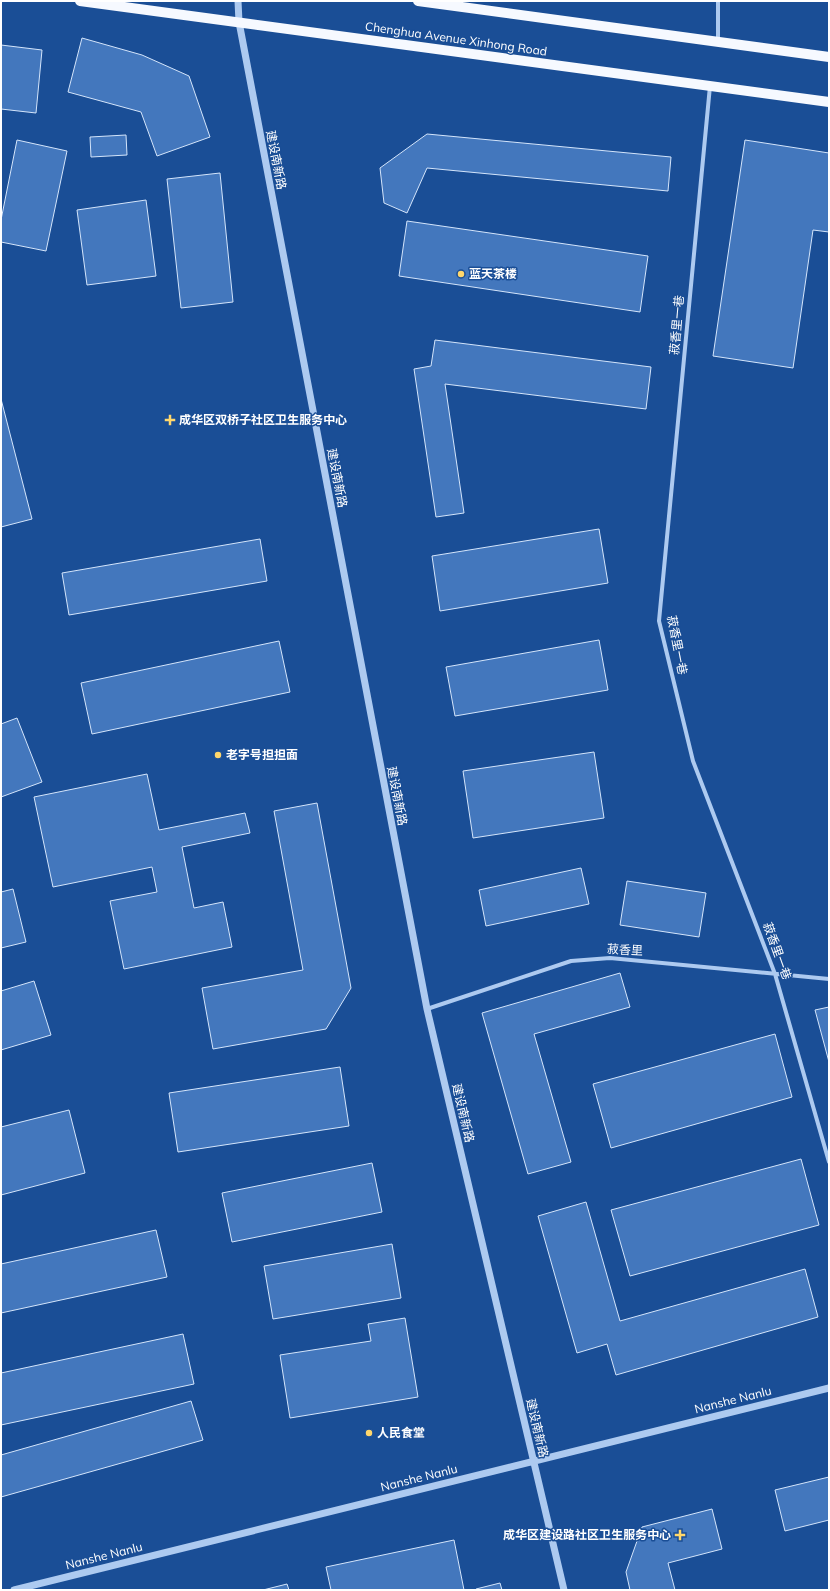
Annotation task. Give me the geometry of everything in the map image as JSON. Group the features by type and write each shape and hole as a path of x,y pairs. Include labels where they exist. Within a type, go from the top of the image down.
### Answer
{"main road":[{"name":"Chenghua Avenue Xinhong Road","path":"80,1 829,102"},
{"path":"418,1 829,58"}],"street":[{"name":"建设南新路","path":"238,1 239,22 427,1009 564,1590"},
{"path":"718,1 718,43"},
{"name":"菽香里一巷","path":"710,86 660,620 693,761 775,974 829,1162"},
{"name":"菽香里","path":"427,1009 571,961 610,958 829,979"},
{"name":"Nanshe Nanlu","path":"14,1590 829,1388"}],"building":[{"path":"82,38 142,55 189,76 210,137 157,156 141,112 68,92"},
{"path":"1,45 42,50 36,113 1,109"},
{"path":"427,134 671,157 668,191 427,168 407,213 384,203 380,168"},
{"path":"126,135 127,155 91,157 90,137"},
{"path":"17,140 67,151 46,251 1,242 1,220"},
{"path":"745,140 829,153 829,232 813,230 793,368 713,356"},
{"path":"220,173 233,302 181,308 167,179"},
{"path":"146,200 156,276 87,285 77,210"},
{"path":"407,221 648,256 640,312 399,276"},
{"path":"435,340 651,367 646,409 445,384 464,513 436,517 414,369 431,366"},
{"path":"1,399 32,519 1,527"},
{"path":"599,529 608,583 440,611 432,556"},
{"path":"260,539 267,581 69,615 62,573"},
{"path":"599,640 608,690 455,716 446,667"},
{"path":"279,641 290,692 92,734 81,683"},
{"path":"17,718 42,782 1,797 1,724"},
{"path":"594,752 604,818 473,838 463,771"},
{"path":"147,774 159,830 245,813 250,833 182,847 194,908 223,902 232,947 124,969 110,901 157,892 152,867 53,887 34,797"},
{"path":"317,803 351,988 326,1029 213,1049 202,988 303,970 274,811"},
{"path":"581,868 589,904 486,926 479,890"},
{"path":"627,881 706,893 699,937 620,925"},
{"path":"13,889 26,942 1,948 1,892"},
{"path":"620,973 630,1007 534,1034 571,1162 528,1174 482,1013"},
{"path":"34,981 51,1035 1,1050 1,991"},
{"path":"829,1007 829,1062 815,1010"},
{"path":"775,1034 792,1097 611,1148 593,1084"},
{"path":"340,1067 349,1126 178,1152 169,1093"},
{"path":"69,1110 85,1173 1,1195 1,1127"},
{"path":"801,1159 819,1225 630,1276 611,1210"},
{"path":"372,1163 382,1212 232,1242 222,1193"},
{"path":"586,1202 620,1321 805,1269 818,1317 616,1375 607,1344 577,1353 538,1216"},
{"path":"156,1230 167,1277 1,1313 1,1264"},
{"path":"392,1244 401,1298 273,1319 264,1266"},
{"path":"405,1318 418,1397 290,1418 280,1355 371,1341 368,1324"},
{"path":"183,1334 194,1384 1,1425 1,1373"},
{"path":"191,1401 203,1440 1,1497 1,1455"},
{"path":"829,1477 829,1520 785,1531 775,1490"},
{"path":"712,1509 722,1549 668,1563 675,1590 630,1590 626,1572 642,1527"},
{"path":"454,1540 464,1590 331,1590 326,1567"},
{"path":"500,1583 502,1590 476,1589"},
{"path":"287,1584 289,1590 263,1590"}],"place":[{"name":"蓝天茶楼","path":"461,274"},
{"name":"成华区双桥子社区卫生服务中心","path":"170,420"},
{"name":"老字号担担面","path":"218,755"},
{"name":"人民食堂","path":"369,1433"},
{"name":"成华区建设路社区卫生服务中心","path":"680,1535"}]}
